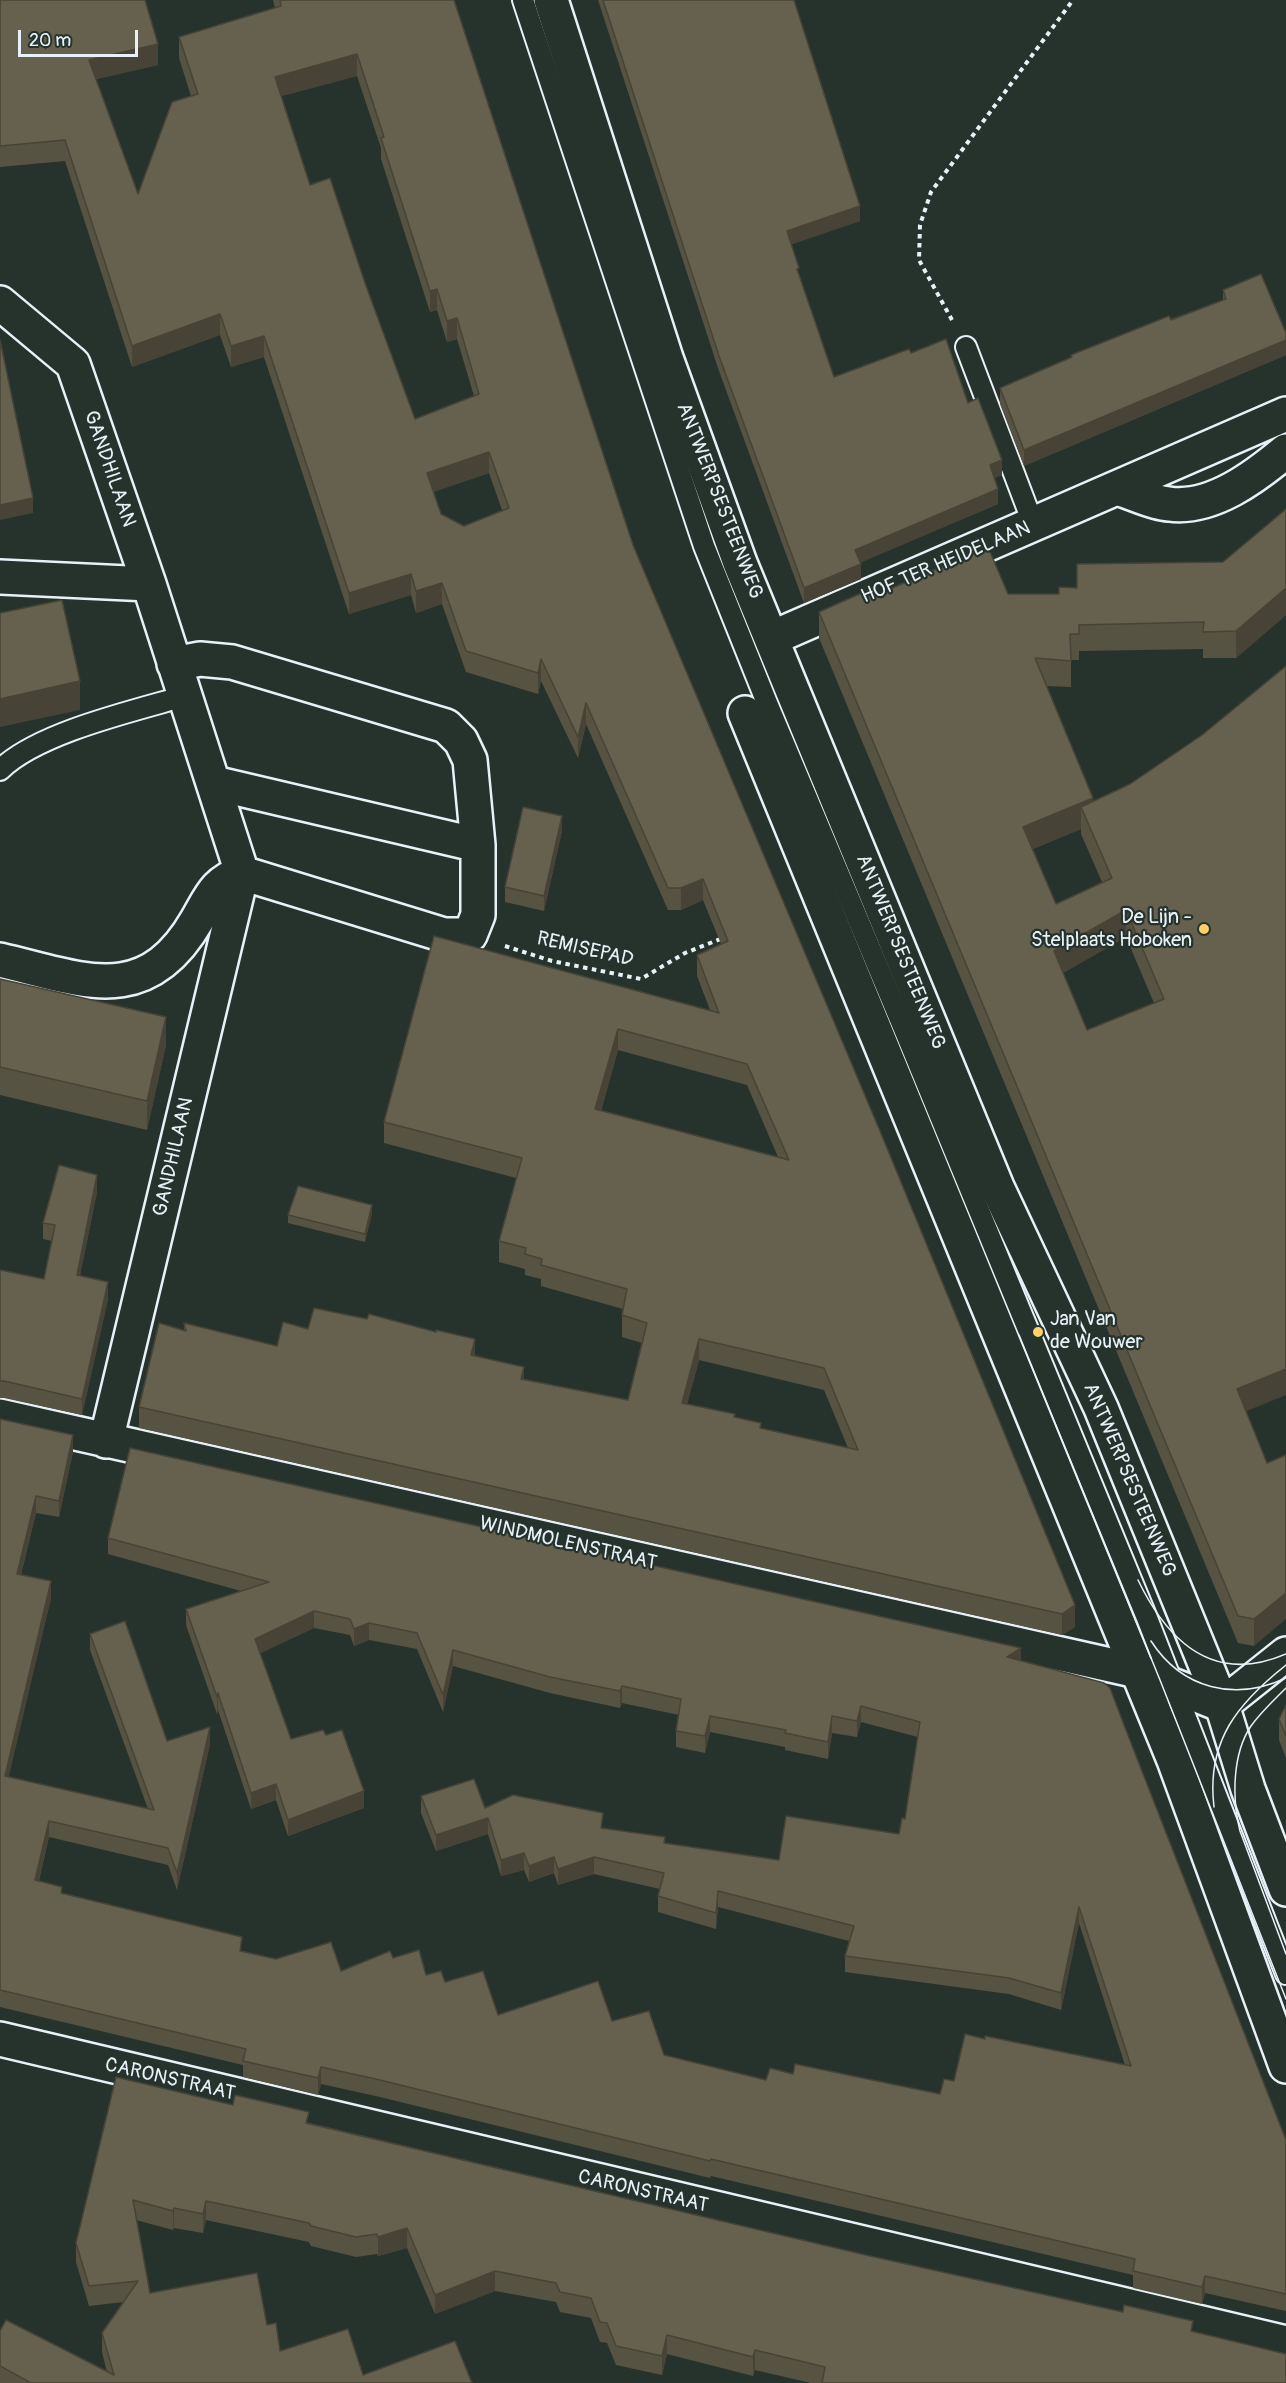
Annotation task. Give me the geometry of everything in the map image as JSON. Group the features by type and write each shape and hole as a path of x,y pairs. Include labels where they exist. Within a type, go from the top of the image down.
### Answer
{"street":[{"name":"ANTWERPSESTEENWEG","path":"551,0 687,419 740,563 997,1187 1101,1408 1222,1705 1248,1789 1286,1889"},
{"name":"GANDHILAAN","path":"0,303 73,364 149,584 242,873 106,1441"},
{"name":"HOF TER HEIDELAAN","path":"772,638 1120,489 1286,414"},
{"path":"1120,489 1170,505 1202,501 1251,480 1286,450"},
{"path":"0,577 149,584"},
{"path":"0,960 96,982 124,981 153,971 185,941 223,879 242,873 444,935 470,935 478,915 478,845 470,760 461,741 446,726 232,662 200,659 174,664"},
{"path":"745,713 1174,1760 1286,2066"},
{"path":"214,783 478,845"},
{"name":"WINDMOLENSTRAAT","path":"0,1416 1137,1671 1222,1705"},
{"path":"1222,1705 1286,1654"},
{"name":"CARONSTRAAT","path":"0,2039 1286,2343"}],"lane":[{"path":"523,0 704,546 1146,1618 1286,1974"},
{"path":"966,347 1034,526"},
{"path":"0,770 13,757 93,722 185,696"}],"path":[{"path":"966,347 919,260 920,225 931,192 1073,0"},
{"name":"REMISEPAD","path":"470,935 552,961 641,979 686,953 727,936"}],"building":[{"path":"0,0 145,0 158,44 89,60 138,194 172,102 198,94 179,37 281,6 280,0 454,0 633,545 880,1131 1075,1605 1062,1614 139,1407 159,1323 186,1331 184,1323 277,1346 283,1322 308,1329 314,1308 367,1319 369,1314 436,1332 436,1330 475,1339 471,1355 524,1367 521,1379 628,1400 647,1323 622,1315 627,1289 541,1265 542,1259 525,1254 526,1248 499,1241 522,1158 384,1122 434,936 719,1013 697,955 728,941 703,879 681,888 668,888 586,703 578,737 541,659 538,673 466,651 442,583 416,591 411,574 349,593 264,336 231,346 220,314 132,346 65,140 0,146","holes":["357,54 430,291 437,289 447,321 457,318 479,394 415,419 365,283 330,178 310,185 275,77","489,452 509,508 464,526 441,514 427,473","618,1029 747,1064 789,1160 595,1109","699,1339 824,1368 858,1450 760,1428 761,1423 734,1417 735,1414 682,1403"]},
{"path":"603,0 794,0 860,206 787,231 799,268 797,269 834,377 909,349 911,353 946,339 968,403 978,398 1002,460 990,465 998,489 855,550 861,564 804,588 719,356"},
{"path":"1261,274 1286,333 1286,340 1024,450 1000,388 1072,357 1071,355 1169,316 1171,320 1226,299 1223,290"},
{"path":"0,340 33,498 0,505"},
{"path":"1286,509 1286,588 1236,631 1203,632 1204,622 1079,625 1079,634 1070,634 1071,661 1035,658 1093,798 1023,827 1056,904 1112,878 1081,807 1130,784 1202,735 1286,666 1286,1369 1237,1389 1267,1463 1286,1455 1286,1593 1254,1619 1238,1616 819,612 875,587 878,594 988,547 1008,594 1059,594 1059,587 1077,588 1077,564 1223,562","holes":["1126,910 1164,999 1087,1030 1054,951"]},
{"path":"62,600 80,681 0,699 0,613"},
{"path":"523,807 562,816 544,896 505,887"},
{"path":"0,979 166,1017 147,1101 0,1067"},
{"path":"59,1165 97,1175 77,1275 108,1282 82,1399 0,1381 0,1270 44,1279 55,1225 43,1223"},
{"path":"298,1186 372,1205 365,1234 288,1215"},
{"path":"0,1419 73,1435 59,1501 36,1496 17,1574 51,1581 5,1776 154,1810 90,1634 125,1621 167,1741 210,1727 177,1873 168,1848 49,1821 35,1880 62,1887 61,1893 242,1937 240,1951 276,1959 331,1942 341,1971 390,1951 393,1958 419,1950 426,1975 441,1971 445,1982 483,1971 498,2015 598,1981 612,2021 649,2011 664,2055 766,2080 770,2068 793,2074 795,2064 940,2094 944,2079 954,2081 965,2034 985,2039 985,2036 1131,2066 1079,1907 1061,1993 1009,1978 845,1956 854,1926 718,1891 716,1913 658,1896 664,1873 594,1857 558,1869 554,1857 529,1866 524,1853 501,1860 488,1818 436,1835 421,1796 474,1779 485,1808 513,1795 603,1813 601,1828 665,1837 664,1843 779,1860 786,1816 899,1834 902,1818 905,1819 920,1722 861,1706 857,1721 832,1716 828,1742 785,1733 786,1730 710,1716 705,1736 676,1731 681,1699 622,1686 620,1691 550,1677 453,1650 443,1695 417,1633 369,1623 354,1629 350,1619 314,1611 255,1639 291,1739 323,1730 326,1735 342,1730 364,1791 288,1820 276,1784 251,1793 218,1693 217,1697 186,1609 269,1582 108,1538 130,1448 1021,1648 1007,1657 1104,1683 1110,1688 1286,2140 1286,2294 1205,2276 1202,2287 1133,2271 1135,2259 711,2159 710,2161 380,2080 321,2067 318,2078 243,2061 246,2049 0,1990"},
{"path":"1286,1705 1286,1736 1279,1719"},
{"path":"116,2077 233,2105 235,2095 309,2112 306,2123 870,2256 1123,2312 1124,2305 1193,2321 1191,2331 1286,2354 1286,2383 822,2383 825,2367 755,2350 753,2357 667,2335 662,2356 616,2346 607,2323 600,2322 591,2298 560,2292 556,2283 495,2271 435,2295 407,2228 378,2237 377,2234 356,2237 311,2226 309,2223 206,2201 203,2214 174,2208 173,2211 133,2200 150,2293 257,2273 267,2325 276,2323 280,2351 348,2329 363,2375 455,2341 472,2383 31,2383 0,2366 0,2331 6,2320 114,2375 102,2333 138,2281 89,2286 76,2243"}],"tram line":[{"path":"1019,1335 1160,1680 1286,1999"},
{"path":"1138,1580 1164,1622 1179,1639 1196,1652 1215,1661 1237,1664 1260,1662 1286,1654"},
{"path":"1151,1641 1178,1670 1194,1680 1211,1686 1248,1689 1286,1678"},
{"path":"1214,1807 1215,1762 1229,1726 1253,1694 1286,1665"},
{"path":"1286,1688 1251,1726 1240,1750 1235,1777 1240,1831 1286,1954"}],"place":[{"name":"De Lijn - Stelplaats Hoboken","path":"1204,929"},
{"name":"Jan Van de Wouwer","path":"1038,1332"}]}
